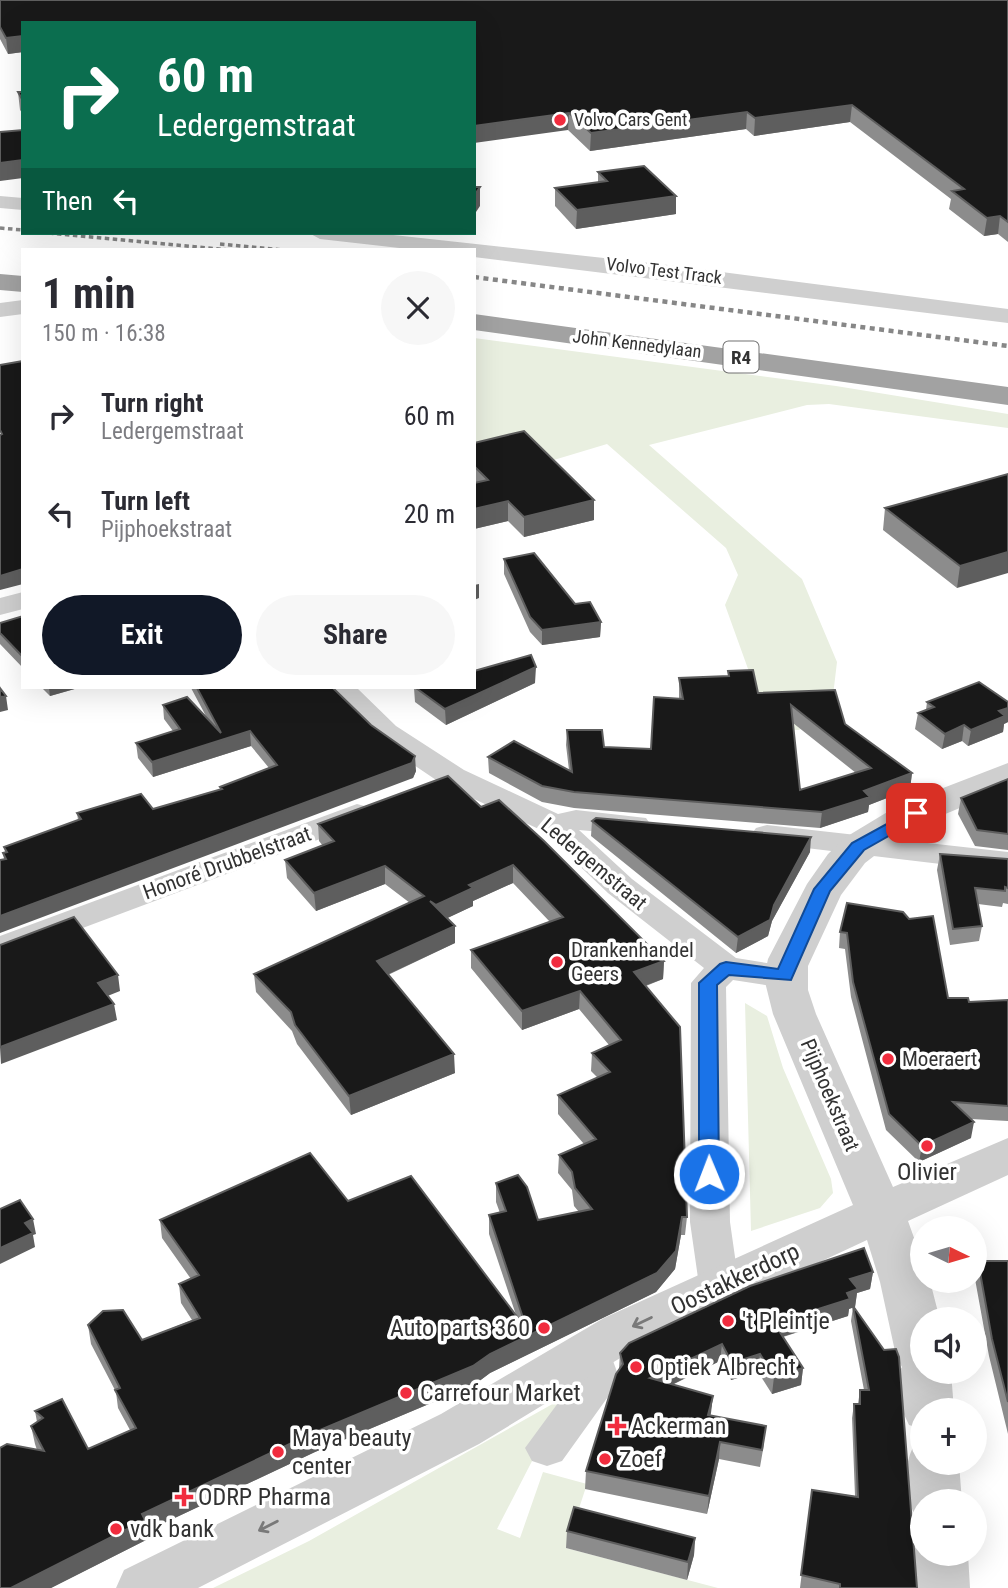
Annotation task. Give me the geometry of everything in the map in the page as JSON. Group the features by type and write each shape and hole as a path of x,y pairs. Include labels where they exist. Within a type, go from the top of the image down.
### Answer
{"highway":[{"path":"0,258 21,260"},
{"path":"0,282 21,284"},
{"name":"John Kennedylaan","path":"476,302 1008,372"},
{"name":"John Kennedylaan","path":"476,322 1008,396"},
{"name":"John Kennedylaan","path":"476,332 1008,403"},
{"path":"632,351 716,367 1008,410"}],"street":[{"path":"0,194 21,196"},
{"path":"0,202 21,204"},
{"name":"Volvo Test Track","path":"476,234 860,277 1008,298"},
{"name":"Volvo Test Track","path":"338,235 456,248"},
{"name":"Volvo Test Track","path":"476,250 691,274 1008,316"},
{"path":"0,310 21,307"},
{"path":"0,607 21,601"},
{"name":"Ledergemstraat","path":"341,689 384,732 453,777 554,824 620,886 726,968"},
{"path":"719,1285 710,1222 708,983 726,968 785,976 796,943 822,889 858,847 895,823 1008,775"},
{"name":"Honoré Drubbelstraat","path":"0,948 453,777"},
{"path":"554,824 576,820 661,827"},
{"path":"736,832 1008,862"},
{"name":"Pijphoekstraat","path":"785,976 795,1010 842,1128 882,1213 904,1271 912,1307"},
{"name":"Oostakkerdorp","path":"144,1588 460,1429 622,1332 719,1285 1008,1155"},
{"path":"547,1448 599,1380 590,1352"},
{"path":"941,1566 942,1588"}],"green space":[{"path":"476,338 836,386 1008,414 1008,428 829,404 807,405 649,445 802,579 837,662 832,704 799,730 770,730 725,605 738,575 726,548 607,444 476,483"},
{"path":"745,1003 767,1016 783,1068 831,1179 833,1193 820,1208 751,1231"},
{"path":"565,1397 497,1529 520,1538 543,1472 587,1484 566,1548 718,1588 213,1588 309,1541"}],"building":[{"name":"Volvo Cars Gent","path":"0,0 1008,0 1008,222 1000,216 987,218 952,191 964,189 852,105 755,118 747,112 591,133 569,113 476,126 476,21 21,21 21,36 6,38 0,27"},
{"path":"21,130 21,160 0,163 0,132"},
{"path":"644,166 676,196 577,210 555,188 607,181 598,172"},
{"path":"21,361 21,570 0,576 2,434 0,365"},
{"path":"524,431 594,500 524,517 508,501 476,509 476,483 488,480 476,468 476,443"},
{"path":"1008,474 1008,552 960,566 885,508"},
{"path":"534,553 575,604 590,602 601,622 542,630 530,617 504,559"},
{"path":"21,617 21,655 0,633 0,623"},
{"path":"531,655 536,667 445,709 417,689 476,689 476,670"},
{"path":"753,670 758,693 835,690 845,724 912,773 864,791 870,797 822,812 574,792 542,786 488,757 514,741 572,772 567,730 602,730 604,747 651,749 654,697 683,699 679,678 729,676 728,671","holes":["791,705 871,768 800,790"]},
{"path":"979,682 1008,702 1008,708 999,711 1005,716 971,730 964,725 945,734 918,713 934,707 927,702"},
{"path":"198,689 334,689 371,725 415,756 412,763 0,916 0,860 6,859 3,853 7,852 4,847 81,819 77,813 141,794 153,809 222,789 220,787 277,765 250,731 152,762 136,743 180,729 163,705 187,697 221,733"},
{"path":"448,776 481,807 499,800 664,961 634,972 680,1027 687,1217 682,1217 676,1251 657,1273 490,1354 473,1366 313,1433 142,1514 145,1520 11,1588 0,1588 0,1448 7,1444 44,1451 31,1426 43,1418 35,1411 62,1399 88,1449 136,1428 115,1390 120,1388 88,1325 103,1311 123,1310 142,1340 200,1318 179,1284 199,1275 160,1220 310,1153 348,1201 411,1176 527,1330 489,1215 506,1211 496,1183 518,1175 527,1187 538,1220 592,1209 575,1188 572,1172 559,1155 596,1139 558,1095 610,1072 592,1053 621,1040 580,991 522,1011 471,950 563,917 513,865 469,885 473,888 436,905 430,901 455,926 377,961 454,1054 349,1096 295,1025 291,1012 254,974 424,896 385,866 314,893 285,860 334,841 318,824"},
{"path":"1008,779 1008,834 977,830 961,798"},
{"path":"596,818 811,837 774,905 770,920 738,937 592,821"},
{"path":"940,854 1008,859 1008,888 1005,887 1005,891 975,888 982,926 953,929"},
{"path":"847,903 903,912 909,919 933,916 948,998 968,998 969,1002 1008,1000 1008,1106 953,1102 974,1122 922,1146 889,1114 853,982 847,933 840,932"},
{"path":"74,917 118,975 98,983 114,1004 0,1047 0,945"},
{"path":"20,1200 33,1219 25,1223 33,1233 0,1248 0,1209"},
{"path":"864,1248 873,1272 850,1279 858,1289 847,1293 850,1299 774,1323 803,1368 774,1377 760,1354 732,1363 722,1344 650,1378 713,1396 708,1415 766,1426 762,1450 720,1442 709,1496 586,1471 616,1374 623,1364 620,1353 629,1343 750,1286"},
{"path":"987,1261 1008,1261 1008,1402 992,1339 984,1293 987,1293"},
{"path":"853,1306 884,1350 896,1349 899,1357 910,1498 910,1566 915,1566 917,1588 840,1588 840,1584 801,1575 812,1490 858,1497 854,1404 860,1404 860,1390 869,1390"},
{"path":"574,1507 695,1538 688,1562 567,1531"}],"railway":[{"path":"0,228 21,230"},
{"path":"70,235 208,248"},
{"path":"220,244 262,248"},
{"path":"476,277 1008,346"}],"place":[{"name":"Volvo Cars Gent","path":"560,120"},
{"name":"Drankenhandel Geers","path":"557,962"},
{"name":"Moeraert","path":"888,1059"},
{"name":"Olivier","path":"927,1146"},
{"name":"'t Pleintje","path":"728,1321"},
{"name":"Auto parts 360","path":"544,1328"},
{"name":"Optiek Albrecht","path":"636,1367"},
{"name":"Carrefour Market","path":"406,1393"},
{"name":"Ackerman","path":"617,1426"},
{"name":"Maya beauty center","path":"278,1452"},
{"name":"Zoef","path":"605,1459"},
{"name":"ODRP Pharma","path":"184,1497"},
{"name":"vdk bank","path":"116,1529"}],"route":[{"path":"709,1174 708,983 726,968 785,976 796,943 822,889 858,847 916,813"}]}
